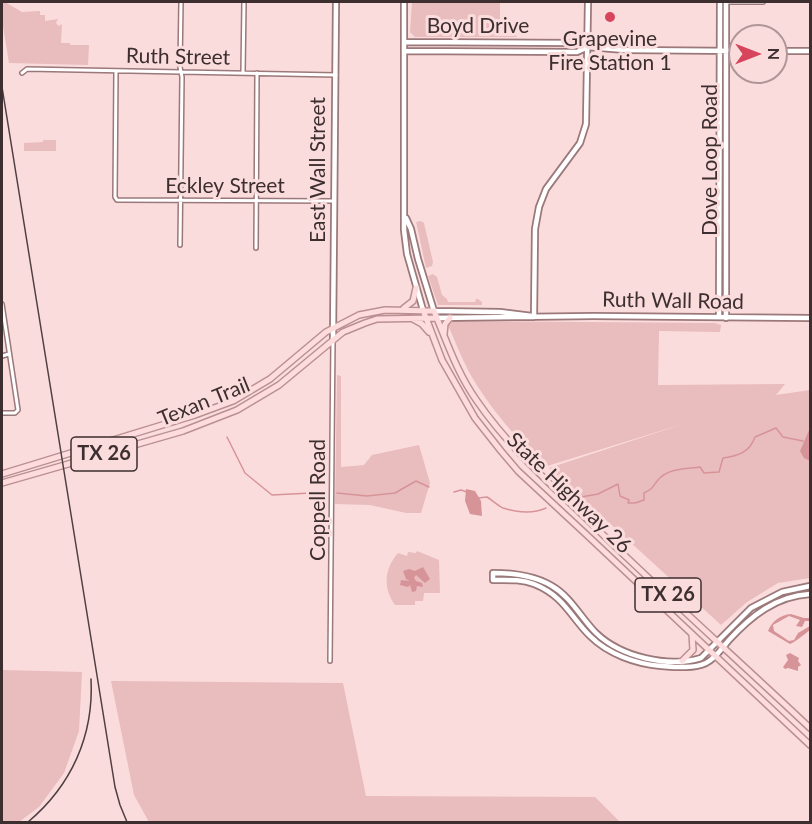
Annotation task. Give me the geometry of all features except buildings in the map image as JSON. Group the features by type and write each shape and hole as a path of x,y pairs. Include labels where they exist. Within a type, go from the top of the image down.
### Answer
{"main road":[{"path":"401,309 412,303 416,296 416,288"},
{"name":"Texan Trail","path":"2,474 195,415 232,401 270,379 333,327 359,315 401,309 434,311"},
{"name":"State Highway 26","path":"423,310 441,360 463,399 487,434 518,471 810,745"},
{"name":"State Highway 26","path":"434,311 465,383 504,436 530,465 810,728"},
{"name":"TX 26","path":"412,318 422,324 432,339"},
{"name":"Texan Trail","path":"2,483 191,429 237,410 269,393 346,330 377,319 437,318"},
{"path":"445,341 445,324 450,318"},
{"path":"232,401 237,410"},
{"path":"583,531 591,523"},
{"path":"682,660 693,650 692,634"}],"street":[{"path":"180,245 181,2"},
{"path":"243,73 244,2"},
{"name":"East Wall Street","path":"333,339 336,2"},
{"path":"404,2 404,230 407,254 423,310"},
{"path":"534,316 536,220 540,203 546,189 570,158 584,133 588,91 588,2"},
{"name":"Dove Loop Road","path":"719,317 720,2"},
{"path":"726,2 763,2"},
{"name":"Dove Loop Road","path":"726,2 726,318"},
{"name":"Boyd Drive","path":"404,42 577,42 588,47 726,51"},
{"path":"520,42 525,52"},
{"path":"525,52 529,42"},
{"name":"Boyd Drive","path":"404,51 577,52 588,47"},
{"path":"788,51 810,51"},
{"name":"Ruth Street","path":"22,73 27,69 336,75"},
{"name":"Eckley Street","path":"116,71 116,199 120,201 334,201"},
{"path":"256,248 257,73"},
{"path":"720,134 726,134"},
{"path":"405,218 411,229 434,311"},
{"path":"719,236 726,236"},
{"path":"2,304 18,413 2,413"},
{"name":"Ruth Wall Road","path":"434,311 500,312 534,316 810,318"},
{"name":"Ruth Wall Road","path":"437,318 526,319 534,316"},
{"name":"Coppell Road","path":"330,661 333,339"},
{"path":"2,356 9,354"},
{"path":"810,586 782,592 751,608 701,658 652,659 626,652 609,643 597,633 566,597 552,586 525,576 493,573 493,580 517,580 549,591 567,607 590,636 604,647 640,663 659,666 686,667 707,662 716,656 762,609 790,598 810,594"}],"shaded area":[{"path":"2,2 22,12 40,11 40,15 45,15 45,21 58,19 56,23 59,26 62,24 61,43 89,45 88,65 9,63 2,20"},
{"path":"412,2 500,2 500,36 512,36 512,33 515,33 517,37 415,37 410,32"},
{"path":"43,140 56,140 56,151 24,151 24,143 43,142"},
{"path":"416,222 424,223 433,262 432,266 426,268"},
{"path":"433,274 437,277 442,295 448,302 475,302 478,299 482,305 438,305 428,276"},
{"path":"454,321 715,323 721,325 720,332 659,331 658,385 785,384 776,395 810,390 810,578 778,583 747,602 721,625 549,468 686,423 544,467 485,398 463,361 448,325"},
{"path":"337,375 341,376 341,467 364,465 372,455 419,445 430,483 421,513 406,513 370,505 335,504"},
{"path":"810,428 810,461 804,458 800,451"},
{"path":"466,489 475,491 481,501 482,516 470,514 465,501"},
{"path":"417,551 439,560 440,593 424,593 423,601 415,601 415,605 395,605 387,585 390,565 398,553 407,556 408,552 416,553"},
{"path":"423,567 430,579 425,583 416,575 414,578 422,583 423,587 417,586 416,591 412,592 410,585 408,587 400,585 401,580 410,581 406,579 403,571 409,569 415,571"},
{"path":"791,614 810,618 810,621 805,621 802,627 796,626 800,620 789,616 773,625 774,631 789,641 794,640 798,633 810,626 810,630 790,644 768,631 777,619"},
{"path":"790,653 799,658 801,665 798,671 783,667 788,660 786,655"},
{"path":"2,670 82,672 79,731 64,773 39,807 19,822 2,822"},
{"path":"111,681 343,683 366,796 595,797 620,822 149,822 134,795"}],"waterway":[{"path":"581,497 598,494 618,484 620,496 629,500 628,503 644,500 644,493 667,473 700,467 704,473 719,472 723,458 743,452 755,437 776,428 783,437 803,441"},
{"path":"227,437 245,473 272,495 311,493"},
{"path":"337,493 367,496 395,493 416,481 429,487"},
{"path":"454,492 461,490 467,492"},
{"path":"478,498 487,497 501,507 513,511 530,512 546,508"}],"railway":[{"path":"2,87 115,787 127,822"},
{"path":"28,822 56,792 68,776 77,758 88,720 91,679"}],"place":[{"name":"Grapevine Fire Station 1","path":"610,17"}]}
